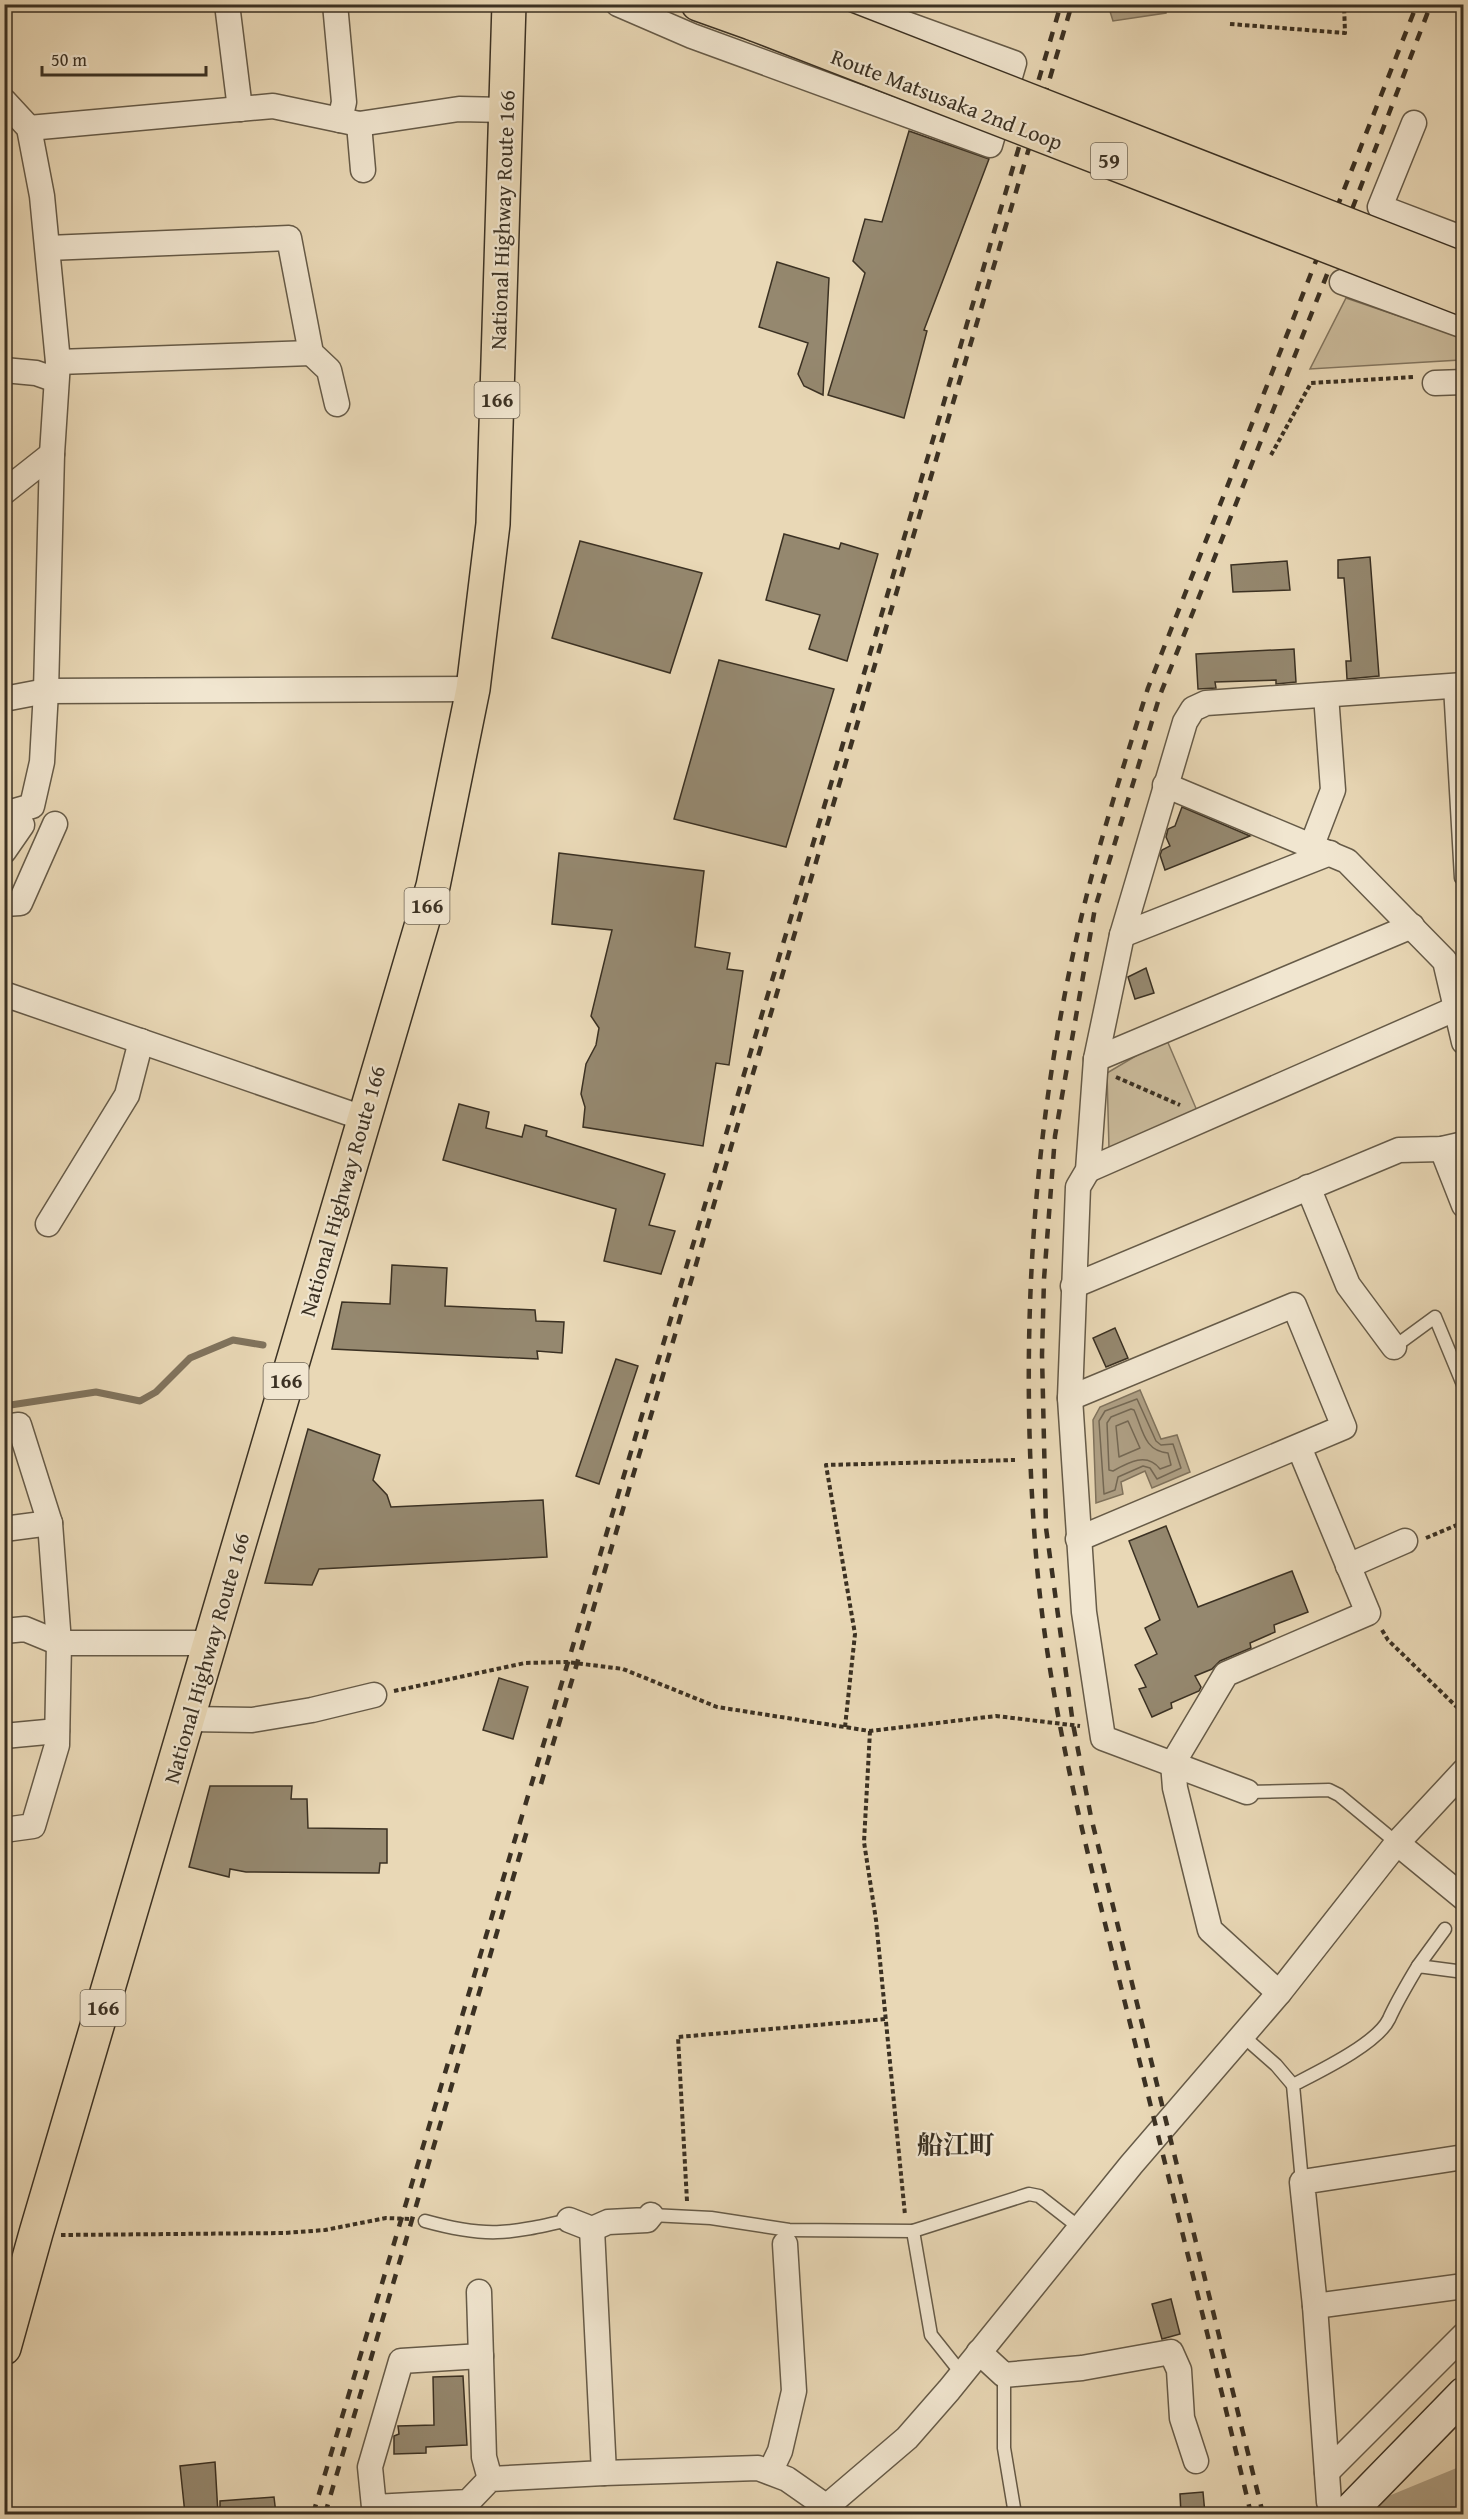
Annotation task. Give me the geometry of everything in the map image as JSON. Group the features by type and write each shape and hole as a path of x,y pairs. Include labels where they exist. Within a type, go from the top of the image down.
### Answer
{"main road":[{"name":"National Highway Route 166","path":"4,2348 12,2296 36,2233 433,886 473,689 493,524 509,4"},
{"name":"Route Matsusaka 2nd Loop","path":"698,4 1464,299"},
{"name":"Route Matsusaka 2nd Loop","path":"782,4 1464,270"},
{"path":"1338,2508 1399,2460 1464,2394"}],"street":[{"path":"227,4 240,109"},
{"path":"335,4 344,102 363,170"},
{"path":"618,4 692,36 990,145 1014,63 851,4"},
{"path":"4,101 29,128 42,196 48,248 57,371 52,454 42,762 32,806 13,819 4,851"},
{"path":"29,128 273,106 350,122 459,109 505,110"},
{"path":"1414,123 1380,207 1464,239"},
{"path":"48,248 289,238 311,353 329,370 337,404"},
{"path":"1342,282 1464,326"},
{"path":"4,370 36,373 311,353"},
{"path":"1435,383 1464,382"},
{"path":"4,492 52,454"},
{"path":"1247,1792 1103,1738 1101,1730 1084,1612 1070,1398 1078,1187 1088,1170 1122,935 1165,785 1185,722 1193,709 1206,703 1457,685"},
{"path":"4,699 46,691 473,689"},
{"path":"1321,849 1333,790 1326,695"},
{"path":"1165,785 1347,861 1445,961 1460,1007 1464,1042"},
{"path":"4,904 20,903 55,824"},
{"path":"1122,935 1321,849"},
{"path":"1102,1066 1412,926"},
{"path":"4,994 363,1118"},
{"path":"1088,1170 1460,1007"},
{"path":"48,1224 128,1095 141,1041"},
{"path":"1073,1286 1399,1150 1453,1147 1464,1205"},
{"path":"1308,1187 1348,1285 1394,1347"},
{"path":"1070,1398 1294,1305 1344,1427 1078,1539"},
{"path":"4,1427 19,1425 50,1523 58,1643 57,1745 33,1826 4,1830"},
{"path":"1279,1993 1210,1930 1175,1788 1173,1763 1226,1674 1368,1613 1299,1447"},
{"path":"4,1529 50,1523"},
{"path":"1348,1566 1405,1541"},
{"path":"4,1631 26,1629 58,1643 209,1643"},
{"path":"189,1719 252,1720 312,1710 374,1695"},
{"path":"4,1736 57,1731"},
{"path":"481,2356 401,2361 370,2467 374,2507 468,2502 490,2479 758,2468 787,2479 822,2510 906,2438 962,2374 1080,2228 1279,1993 1397,1843 1464,1771"},
{"path":"1397,1843 1464,1898"},
{"path":"1338,2508 1327,2472 1315,2306 1302,2182 1464,2157"},
{"path":"569,2220 592,2229 608,2222 647,2220 651,2215"},
{"path":"592,2229 604,2473"},
{"path":"770,2472 780,2451 794,2391 785,2244"},
{"path":"1315,2306 1464,2286"},
{"path":"479,2292 484,2457 490,2479"},
{"path":"1327,2472 1464,2336"},
{"path":"979,2352 1004,2375 1082,2368 1171,2352 1179,2370 1182,2418 1196,2461"}],"lane":[{"path":"1457,685 1461,878 1464,881"},
{"path":"1394,1347 1435,1317 1464,1387"},
{"path":"1247,1792 1329,1790 1339,1795 1397,1843"},
{"path":"1293,2085 1359,2049 1389,2020 1390,2011 1418,1966 1445,1929"},
{"path":"1418,1966 1464,1972"},
{"path":"1243,2036 1276,2065 1293,2085 1302,2182"},
{"path":"651,2215 688,2217 789,2230 913,2231 1029,2194 1039,2196 1080,2228"},
{"path":"425,2220 458,2229 495,2234 569,2220"},
{"path":"913,2231 931,2335 962,2374"},
{"path":"1004,2375 1004,2448 1015,2514"}],"path":[{"path":"1230,24 1345,33 1344,4"},
{"path":"1271,455 1311,383 1431,376 1435,383"},
{"path":"1102,1066 1188,1108"},
{"path":"845,1727 855,1634 826,1465 1015,1460"},
{"path":"1405,1541 1410,1545 1464,1522"},
{"path":"1368,1613 1388,1640 1464,1714"},
{"path":"374,1695 525,1663 567,1662 623,1669 717,1707 870,1731 996,1716 1073,1724 1101,1730"},
{"path":"870,1731 864,1842 876,1920 906,2222 913,2231"},
{"path":"688,2217 678,2037 886,2019"},
{"path":"36,2233 69,2236 285,2233 325,2230 386,2218 425,2220"}],"shaded area":[{"path":"1346,298 1463,338 1460,360 1310,369"},
{"path":"1166,1038 1198,1113 1109,1149 1107,1073"}],"water":[{"path":"1108,5 1166,5 1166,13 1113,21"},
{"path":"1140,1390 1161,1439 1177,1435 1190,1472 1152,1488 1145,1471 1121,1482 1123,1494 1096,1503 1093,1420 1100,1407"}],"building":[{"path":"909,131 989,159 924,330 927,331 904,418 828,395 865,273 853,261 865,219 882,222"},
{"path":"777,262 829,278 823,395 804,386 798,374 808,343 759,327"},
{"path":"784,534 839,549 841,543 878,554 847,661 809,649 820,615 766,600"},
{"path":"580,541 702,573 670,673 552,638"},
{"path":"1370,557 1379,676 1347,679 1346,661 1351,661 1344,578 1338,578 1338,560"},
{"path":"1287,561 1290,590 1233,592 1231,565"},
{"path":"1294,649 1296,682 1276,684 1276,680 1215,682 1216,688 1198,689 1196,654"},
{"path":"719,660 834,689 786,847 674,819"},
{"path":"1182,807 1250,836 1165,870 1160,855 1162,850 1170,846 1166,837 1168,829 1175,826"},
{"path":"559,853 704,871 695,947 730,953 727,969 743,971 729,1065 716,1063 703,1146 583,1127 585,1107 581,1094 586,1064 596,1045 599,1028 591,1016 612,930 552,924"},
{"path":"1146,968 1154,993 1135,999 1128,977"},
{"path":"459,1104 489,1112 486,1128 522,1137 525,1125 547,1131 546,1136 665,1174 649,1225 675,1231 661,1274 604,1261 616,1209 443,1160"},
{"path":"392,1265 447,1268 445,1306 535,1310 536,1321 564,1322 562,1353 537,1351 538,1359 332,1349 342,1302 390,1304"},
{"path":"1115,1328 1128,1358 1106,1367 1093,1338"},
{"path":"616,1359 638,1366 599,1484 576,1476"},
{"path":"308,1429 380,1455 373,1480 387,1495 391,1507 543,1500 547,1557 319,1569 312,1585 265,1583"},
{"path":"1166,1526 1198,1607 1292,1571 1308,1612 1274,1625 1275,1632 1250,1643 1251,1648 1220,1661 1212,1669 1195,1676 1201,1687 1199,1691 1171,1703 1172,1708 1152,1717 1139,1689 1146,1687 1135,1665 1157,1654 1145,1628 1160,1620 1129,1541"},
{"path":"499,1678 528,1687 513,1739 483,1730"},
{"path":"210,1786 292,1786 291,1799 307,1799 308,1828 387,1829 387,1863 380,1863 379,1873 246,1872 230,1869 229,1877 189,1867"},
{"path":"1171,2299 1180,2334 1162,2339 1152,2304"},
{"path":"463,2376 467,2445 426,2447 426,2453 394,2454 394,2436 399,2434 398,2426 434,2425 433,2377"},
{"path":"215,2462 218,2514 185,2514 180,2466"},
{"path":"1203,2492 1205,2514 1181,2514 1180,2494"},
{"path":"274,2497 276,2514 220,2514 220,2501"}],"waterway":[{"path":"4,1406 96,1392 140,1401 156,1392 190,1358 233,1340 263,1345"},
{"path":"1396,2514 1464,2486"}],"railway":[{"path":"313,2514 877,630 1061,4"},
{"path":"541,1784 1072,4"},
{"path":"1251,2514 1094,1880 1049,1664 1036,1555 1031,1480 1029,1331 1032,1256 1046,1107 1072,959 1088,890 1127,755 1148,688 1417,4"},
{"path":"1263,2514 1091,1817 1073,1724 1046,1528 1042,1355 1044,1279 1055,1136 1095,908 1160,695 1326,277 1431,4"},
{"path":"325,2514 529,1824"}],"district":[{"name":"船江町","path":"956,2145"}]}
